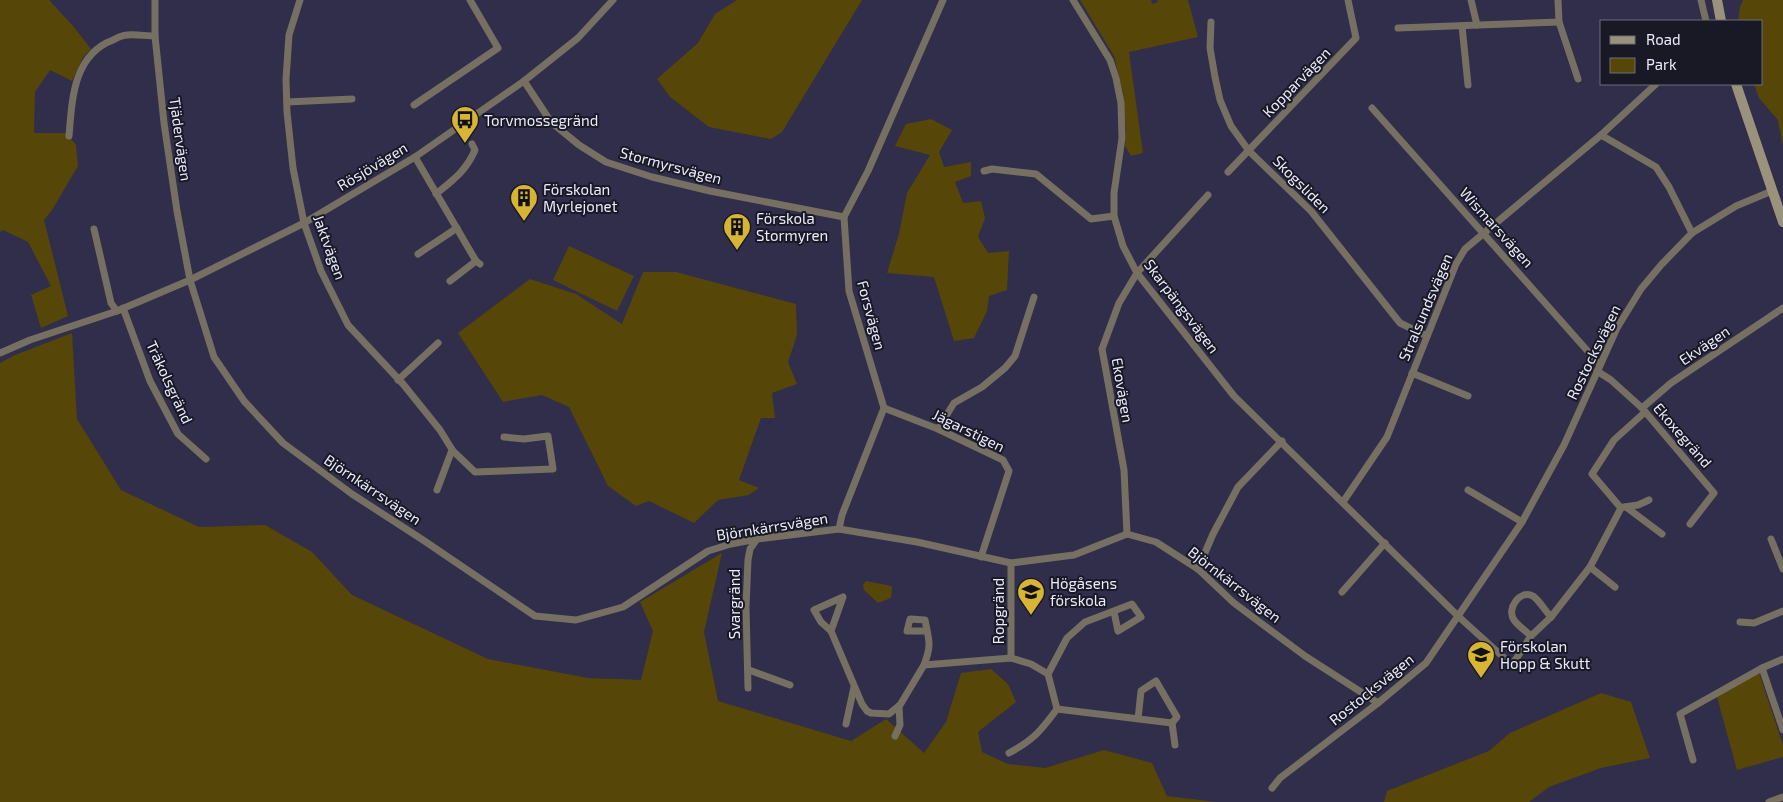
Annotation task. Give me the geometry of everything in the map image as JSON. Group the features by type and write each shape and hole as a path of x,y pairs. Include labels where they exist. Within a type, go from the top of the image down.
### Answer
{"main road":[{"path":"1717,0 1720,20"},
{"path":"1736,85 1783,222"}],"street":[{"name":"Tjädervägen","path":"155,0 155,36 164,124 190,280"},
{"name":"Jaktvägen","path":"300,0 289,35 286,79 287,102 293,168 304,223 322,271 348,326 398,380 440,430 452,450 475,472 554,469 548,436 524,439 504,437"},
{"path":"414,105 498,48 470,0"},
{"name":"Rösjövägen","path":"0,353 30,340 120,309 190,280 304,223 415,157 524,82 578,38 613,0"},
{"path":"844,217 868,170 943,0"},
{"name":"Skarpängsvägen","path":"1073,0 1110,60 1120,94 1122,138 1114,193 1114,216 1123,246 1138,273 1234,396 1282,441 1459,617 1512,665 1531,636"},
{"name":"Kopparvägen","path":"1228,172 1356,38 1348,0"},
{"path":"1471,0 1477,25"},
{"path":"1558,0 1559,22 1578,79"},
{"path":"1701,0 1706,20"},
{"name":"Skogsliden","path":"1211,22 1210,48 1220,100 1231,126 1249,151 1311,211 1400,323 1428,336"},
{"path":"1398,28 1559,22"},
{"path":"1462,26 1468,85"},
{"path":"69,136 72,102 82,64 104,43 126,35 155,36"},
{"name":"Stormyrsvägen","path":"524,82 551,122 579,145 606,162 659,179 744,198 844,217"},
{"name":"Stralsundsvägen","path":"1343,502 1387,437 1456,264 1465,248 1601,135 1655,85"},
{"path":"287,102 352,99"},
{"name":"Wismarsvägen","path":"1372,108 1483,232 1599,368"},
{"path":"1601,135 1656,167 1669,187 1692,233"},
{"path":"436,194 452,183 460,174 475,150 472,144"},
{"path":"415,157 478,262 450,281"},
{"path":"984,172 992,169 1036,174 1091,219 1114,216"},
{"name":"Rostocksvägen","path":"1272,788 1280,778 1378,703 1426,663 1522,522 1564,445 1617,328 1641,290 1661,265 1692,233 1736,206 1772,191"},
{"name":"Ekovägen","path":"1127,534 1124,470 1102,349 1119,303 1138,273 1208,195"},
{"name":"Forsvägen","path":"844,217 848,290 884,408"},
{"path":"418,254 457,228"},
{"path":"94,229 111,303 120,309"},
{"name":"Björnkärrsvägen","path":"190,280 214,357 244,400 283,443 352,494 535,616 576,620 623,607 708,551 731,544 757,540 839,529 917,542 1011,563 1074,555 1127,534 1156,542 1198,569 1234,603 1305,656 1378,703"},
{"path":"938,429 954,402 982,387 1005,368 1015,356 1034,298"},
{"name":"Ekvägen","path":"1624,507 1592,474 1614,440 1671,383 1783,308"},
{"name":"Träkolsgränd","path":"120,309 150,381 178,434 206,459"},
{"path":"398,380 438,343"},
{"name":"Ekoxegränd","path":"1599,368 1643,410 1714,493 1690,524"},
{"name":"Stralsundsvägen","path":"1412,374 1468,396"},
{"path":"839,529 842,515 884,408"},
{"name":"Jägarstigen","path":"884,408 938,429 1003,460 1008,471 981,557"},
{"path":"1198,569 1212,534 1238,487 1282,441"},
{"path":"437,490 452,450"},
{"path":"1468,490 1522,522"},
{"path":"1624,507 1638,505 1649,500"},
{"path":"1624,507 1662,534"},
{"path":"1551,617 1532,596 1524,595 1518,598 1512,608 1513,620 1531,636 1551,617 1590,567 1624,507"},
{"path":"1771,539 1783,569"},
{"name":"Svargränd","path":"748,688 746,607 748,560 750,549 757,540"},
{"path":"1342,592 1385,544"},
{"name":"Ropgränd","path":"1011,563 1012,658"},
{"path":"1590,567 1615,587"},
{"path":"831,632 843,597 814,610 821,622 831,632 854,687 867,711 889,714 899,706 924,665 930,647 927,632"},
{"path":"1740,622 1754,623 1783,611"},
{"path":"1008,754 1029,742 1045,726 1057,709 1048,674 1066,638 1085,622 1114,612"},
{"name":"Ropgränd","path":"924,665 1012,658 1031,664 1048,674"},
{"path":"1693,760 1680,714 1762,668 1783,659"},
{"path":"1762,668 1783,730"},
{"path":"749,670 790,685"},
{"path":"1138,719 1141,691 1156,681 1177,717 1172,723 1175,745"},
{"path":"846,724 854,687"},
{"path":"895,736 900,725 899,706"},
{"path":"1057,709 1172,723"},
{"path":"1768,802 1783,797"}],"green space":[{"path":"0,0 49,0 91,49 83,57 72,81 50,70 35,92 34,133 66,133 76,145 78,166 44,220 68,316 41,328 31,295 51,286 28,242 3,230 0,232"},
{"path":"737,0 862,0 782,132 771,139 709,127 670,97 657,79 698,43 715,14"},
{"path":"1080,0 1151,0 1152,4 1158,2 1157,0 1188,0 1198,37 1129,52 1143,153 1131,156 1125,146 1126,130 1123,93 1114,56"},
{"path":"1743,0 1783,0 1783,146 1778,120 1759,98 1754,85 1763,85 1763,20 1738,20"},
{"path":"931,119 952,130 939,152 944,167 971,162 971,176 955,182 963,203 981,201 985,218 978,237 988,253 1009,251 1007,290 989,296 987,311 974,338 954,341 934,277 887,273 899,234 907,193 930,155 895,146 906,124"},
{"path":"569,246 634,276 617,311 553,280"},
{"path":"643,272 676,272 796,304 797,335 788,362 797,384 772,393 775,418 761,418 739,480 759,488 749,495 718,500 694,523 649,501 636,506 608,486 569,407 542,395 503,402 458,333 530,279 576,294 622,324"},
{"path":"72,333 77,419 121,490 199,527 265,525 312,552 352,595 488,659 588,678 641,680 653,631 640,602 722,553 704,632 718,701 851,741 886,719 924,753 946,722 961,673 991,669 1008,684 1016,702 978,732 982,752 1008,764 1045,768 1104,750 1152,763 1167,796 1216,802 0,802 0,363 15,355"},
{"path":"866,581 892,586 891,598 878,603 864,590 863,585"},
{"path":"1758,670 1783,745 1783,757 1737,770 1717,697"},
{"path":"1601,693 1631,702 1650,758 1601,768 1549,787 1529,802 1384,802 1387,791 1489,751 1510,733"}],"place":[{"name":"Torvmossegränd","path":"465,144"},
{"name":"Förskolan Myrlejonet","path":"524,222"},
{"name":"Förskola Stormyren","path":"737,251"},
{"name":"Högåsens förskola","path":"1031,616"},
{"name":"Förskolan Hopp & Skutt","path":"1481,679"}]}
